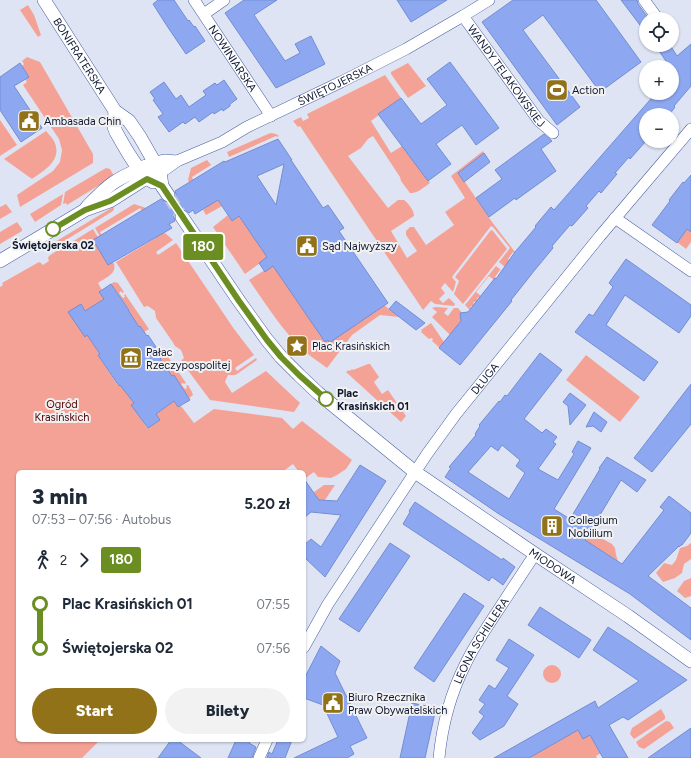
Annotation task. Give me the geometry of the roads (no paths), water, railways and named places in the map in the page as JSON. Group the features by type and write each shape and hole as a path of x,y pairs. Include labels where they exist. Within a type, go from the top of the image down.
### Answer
{"street":[{"name":"BONIFRATERSKA","path":"44,0 115,111 132,124 157,167"},
{"name":"NOWINIARSKA","path":"194,0 270,116"},
{"path":"204,14 224,0"},
{"name":"ŚWIĘTOJERSKA","path":"0,261 85,210 104,190 112,184 143,174 157,167 164,160 177,161 222,142 247,127 406,49 489,0"},
{"path":"644,0 653,12"},
{"name":"WANDY TELAKOWSKIEJ","path":"463,16 539,120 553,133"},
{"path":"115,111 114,127 116,132 143,174 165,191 157,167"},
{"name":"DŁUGA","path":"306,643 328,604 427,454 456,414 615,218 691,129"},
{"path":"182,217 239,301 277,352 318,393 415,472"},
{"path":"615,218 691,271"},
{"name":"MIODOWA","path":"415,472 628,616 691,661"},
{"name":"LEONA SCHILLERA","path":"439,758 447,714 465,665 477,642 535,554"},
{"path":"259,758 266,742"}],"tunnel":[{"path":"168,195 182,217"}],"place":[{"name":"Action","path":"557,90"},
{"name":"Ambasada Chin","path":"29,121"},
{"name":"Świętojerska 02","path":"53,229"},
{"name":"Sąd Najwyższy","path":"307,246"},
{"name":"Plac Krasińskich","path":"297,346"},
{"name":"Pałac Rzeczypospolitej","path":"131,358"},
{"name":"Plac Krasińskich 01","path":"326,399"},
{"name":"Collegium Nobilium","path":"552,526"},
{"name":"Biuro Rzecznika Praw Obywatelskich","path":"333,703"}],"park label":[{"name":"Ogród Krasińskich","path":"62,410"}]}
